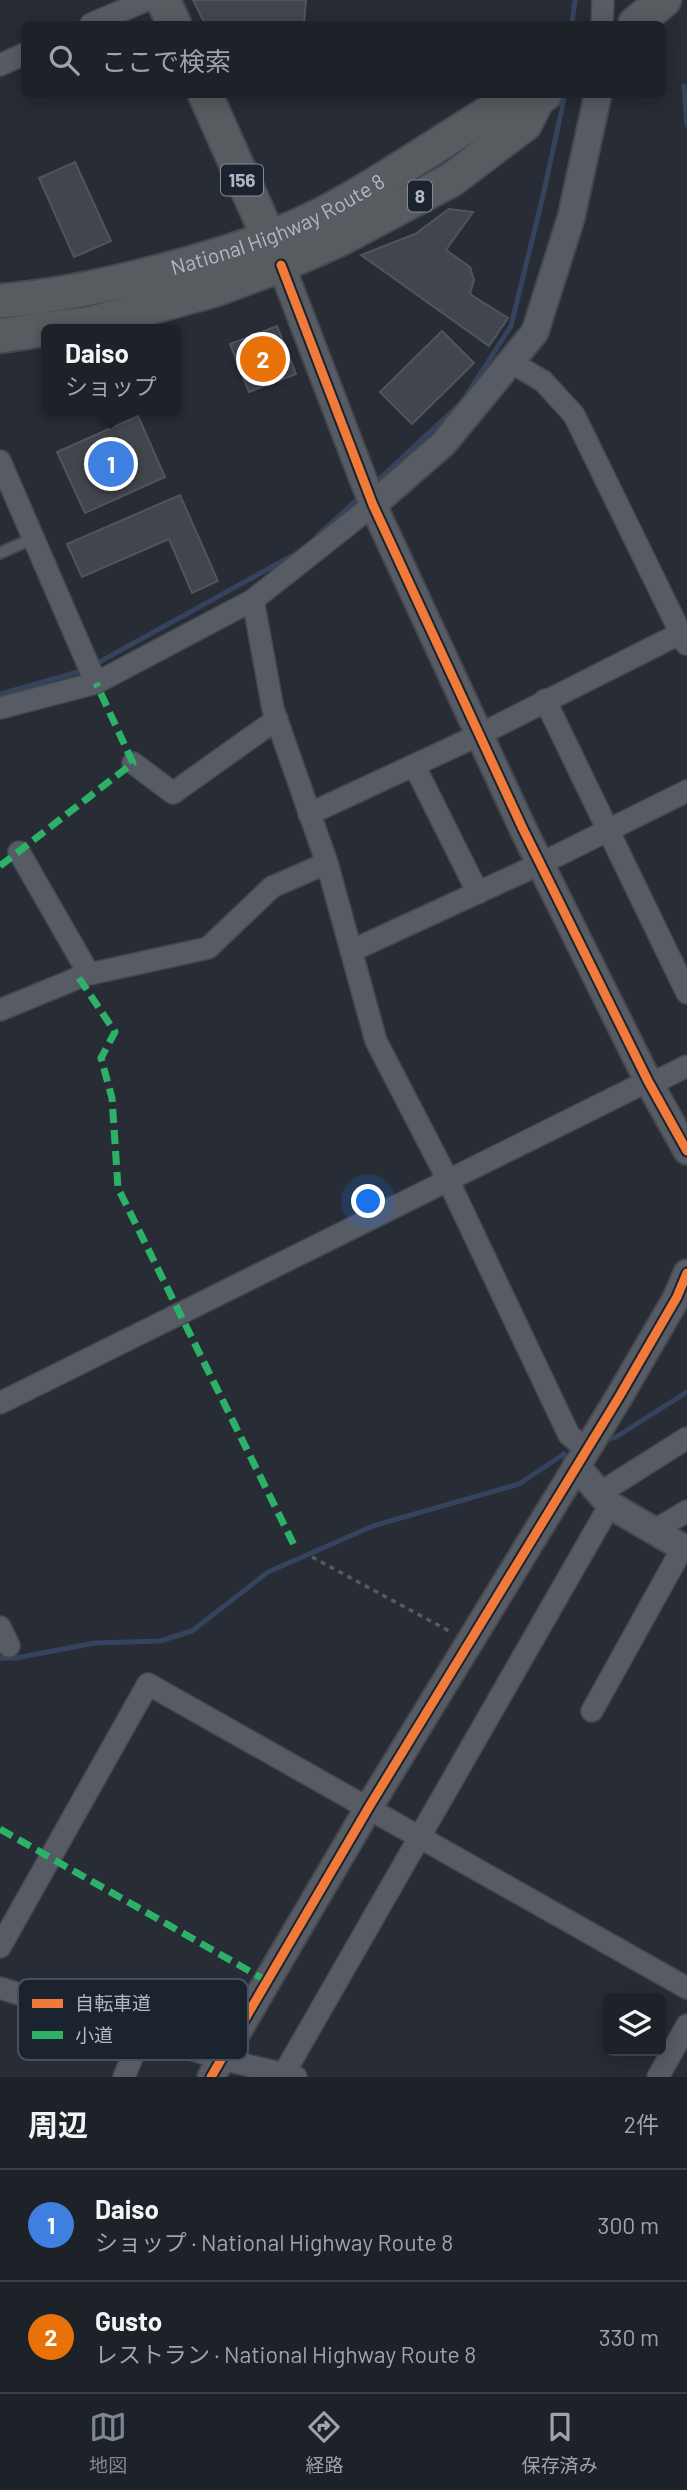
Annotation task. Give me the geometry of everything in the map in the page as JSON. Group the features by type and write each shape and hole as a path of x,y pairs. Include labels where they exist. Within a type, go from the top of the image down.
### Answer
{"highway":[{"path":"163,0 173,21"},
{"path":"639,21 664,0"},
{"name":"156","path":"207,98 274,252"},
{"name":"National Highway Route 8","path":"85,324 214,290 274,252 327,211 502,105 536,98"},
{"name":"National Highway Route 8","path":"0,302 33,299 130,279 211,258 274,252"},
{"name":"National Highway Route 8","path":"0,336 41,330"}],"street":[{"path":"98,21 147,0"},
{"path":"602,21 603,0"},
{"path":"0,65 21,55"},
{"path":"0,708 96,683 253,600 369,495 444,443 535,332 571,218 597,98"},
{"path":"274,252 369,495 479,735 540,864 687,1152"},
{"path":"309,814 479,735 545,700 684,640 574,415 542,380 512,363"},
{"path":"0,461 96,683"},
{"path":"253,600 276,719 327,863 376,1041 448,1180 569,1435 605,1499 685,1549 592,1711"},
{"path":"545,700 687,993"},
{"path":"133,763 173,793 276,719"},
{"path":"414,765 478,893"},
{"path":"351,951 540,864 687,791"},
{"path":"19,852 89,974"},
{"path":"0,1010 89,974 208,948 272,887 327,863"},
{"path":"0,1403 649,1081 659,1080 687,1066"},
{"path":"248,2015 468,1642 682,1299 687,1273"},
{"path":"199,2060 217,2068 287,2076 605,1499 687,1438"},
{"path":"653,1531 687,1511"},
{"path":"0,1947 148,1684 687,1988"},
{"path":"0,1988 18,1994"},
{"path":"657,2077 687,2025"},
{"path":"124,2077 131,2060"}],"lane":[{"path":"0,553 34,538"}],"path":[{"path":"312,1557 468,1642"}],"building":[{"path":"193,0 306,0 304,21 204,21"},
{"path":"75,162 111,241 74,257 39,178"},
{"path":"449,209 473,212 446,250 470,267 474,280 470,294 508,318 489,346 361,255 415,234"},
{"path":"277,326 296,374 249,392 230,344"},
{"path":"442,331 474,363 412,424 380,392"},
{"path":"138,416 165,477 85,513 57,452"},
{"path":"180,495 218,581 192,593 169,539 82,577 67,544"}],"waterway":[{"path":"572,21 575,0"},
{"path":"684,86 687,125"},
{"path":"374,484 462,402 511,326 564,98"},
{"path":"317,536 362,495"},
{"path":"94,665 297,553"},
{"path":"0,694 85,670"},
{"path":"609,1439 687,1392"},
{"path":"0,1658 16,1658 95,1643 160,1641 192,1631 268,1572 373,1526 519,1484 564,1454"}],"marked path":[{"path":"0,866 133,763 96,683"},
{"path":"79,978 115,1032 101,1058 112,1098 118,1188 295,1547"},
{"path":"0,1829 267,1981"}],"cycle path":[{"path":"281,265 373,505 523,829 648,1081 687,1151"},
{"path":"248,2014 369,1807 619,1397 677,1297 687,1273"},
{"path":"211,2077 221,2060"}],"place":[{"name":"Gusto","path":"263,359"},
{"name":"Daiso","path":"111,464"}]}
